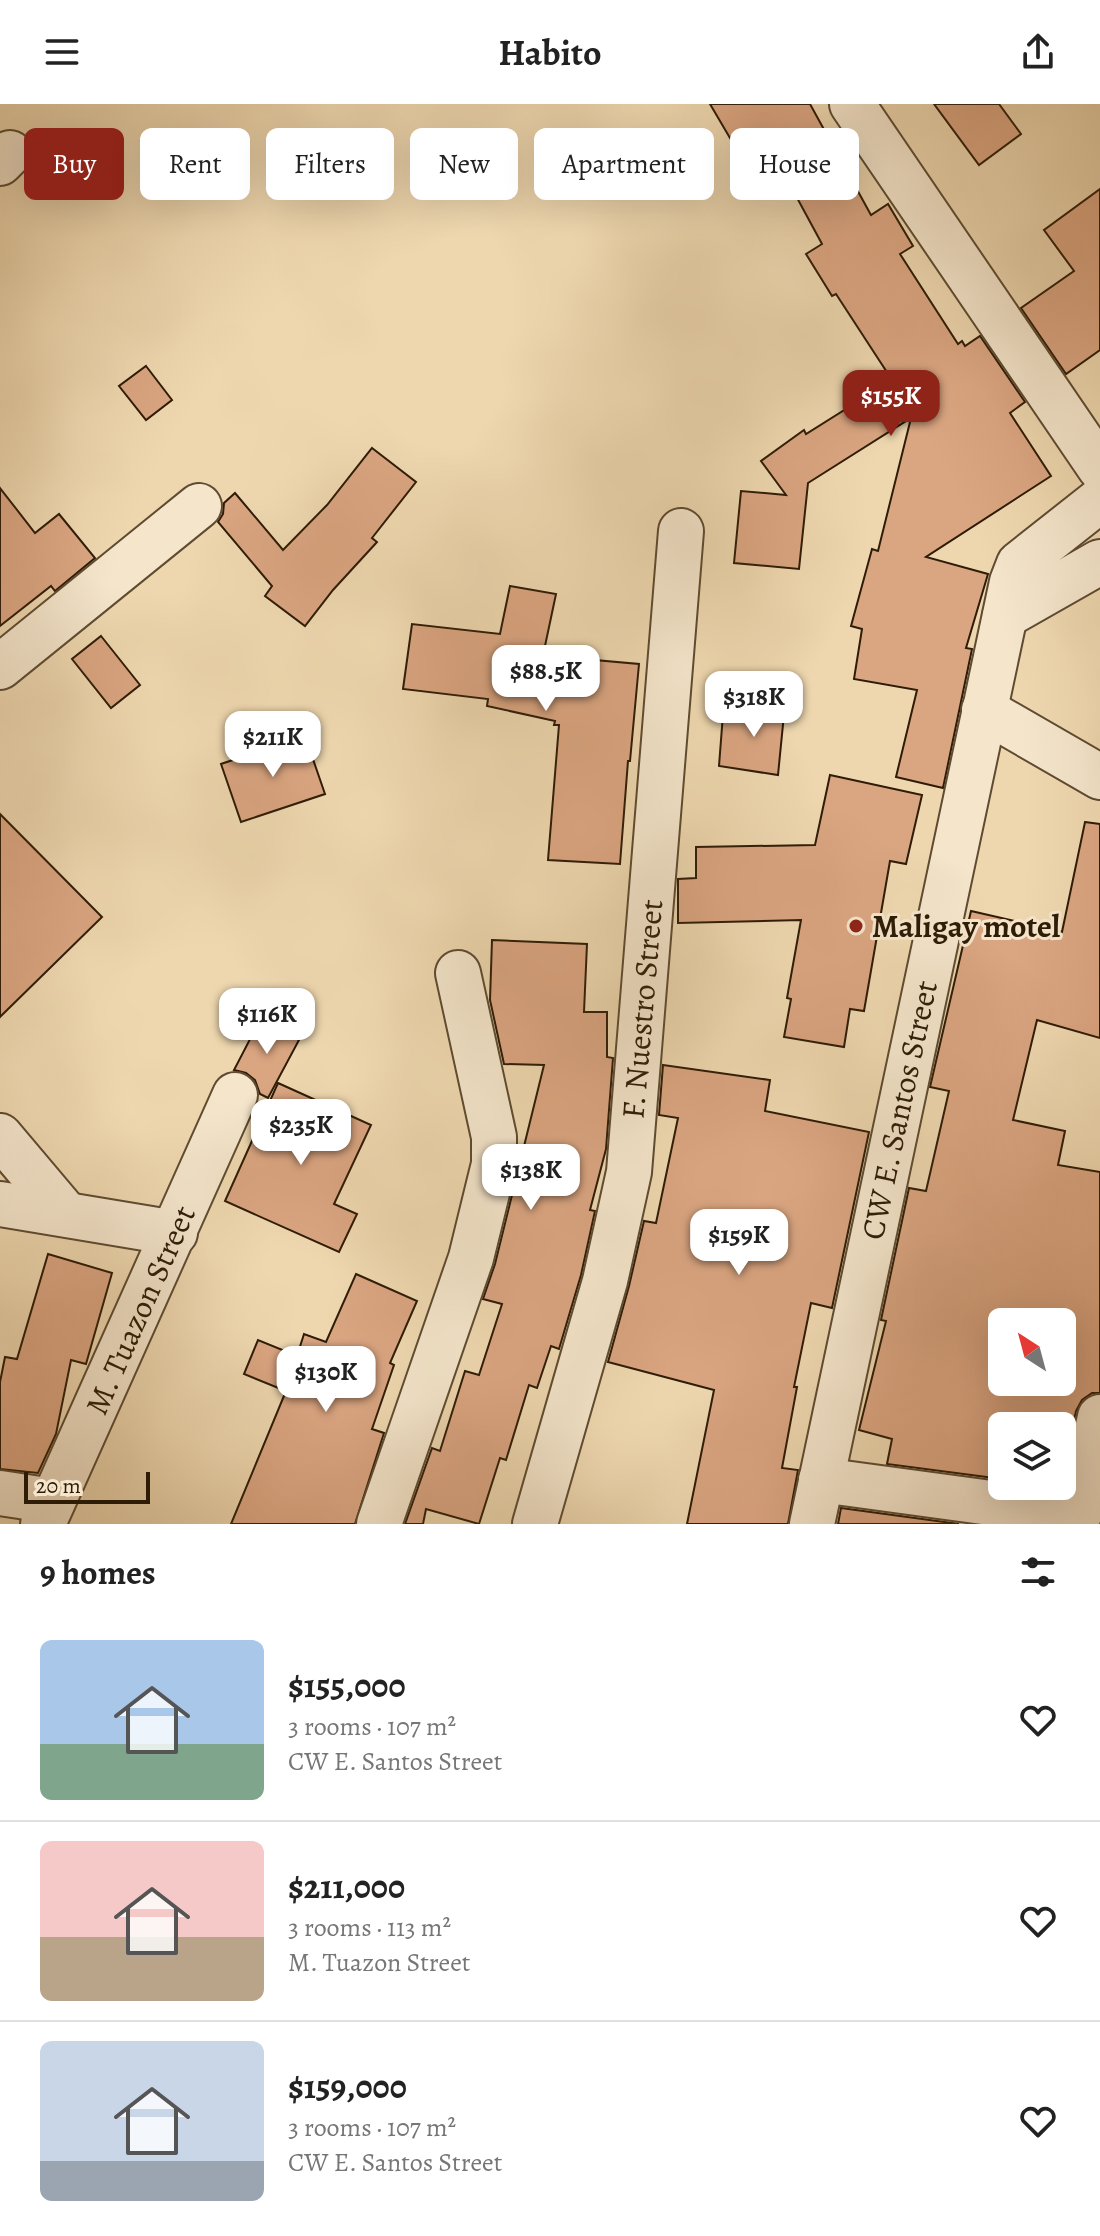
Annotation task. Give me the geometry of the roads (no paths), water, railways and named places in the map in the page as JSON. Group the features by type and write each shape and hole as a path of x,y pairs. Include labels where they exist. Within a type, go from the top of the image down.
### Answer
{"street":[{"path":"852,104 1100,468"},
{"name":"CW E. Santos Street","path":"812,1524 1012,582 1019,564 1100,500"},
{"path":"0,667 199,506"},
{"name":"F. Nuestro Street","path":"535,1524 605,1281 629,1172 681,531"},
{"path":"1005,616 1100,562"},
{"path":"984,710 1100,777"},
{"path":"379,1524 471,1258 494,1164 494,1137 458,973"},
{"name":"M. Tuazon Street","path":"48,1512 235,1095"},
{"path":"0,1136 65,1213"},
{"path":"0,1204 175,1233"},
{"path":"821,1480 1078,1519 1100,1417"},
{"path":"0,1493 48,1512"}],"place":[{"name":"Maligay motel","path":"856,926"}]}
